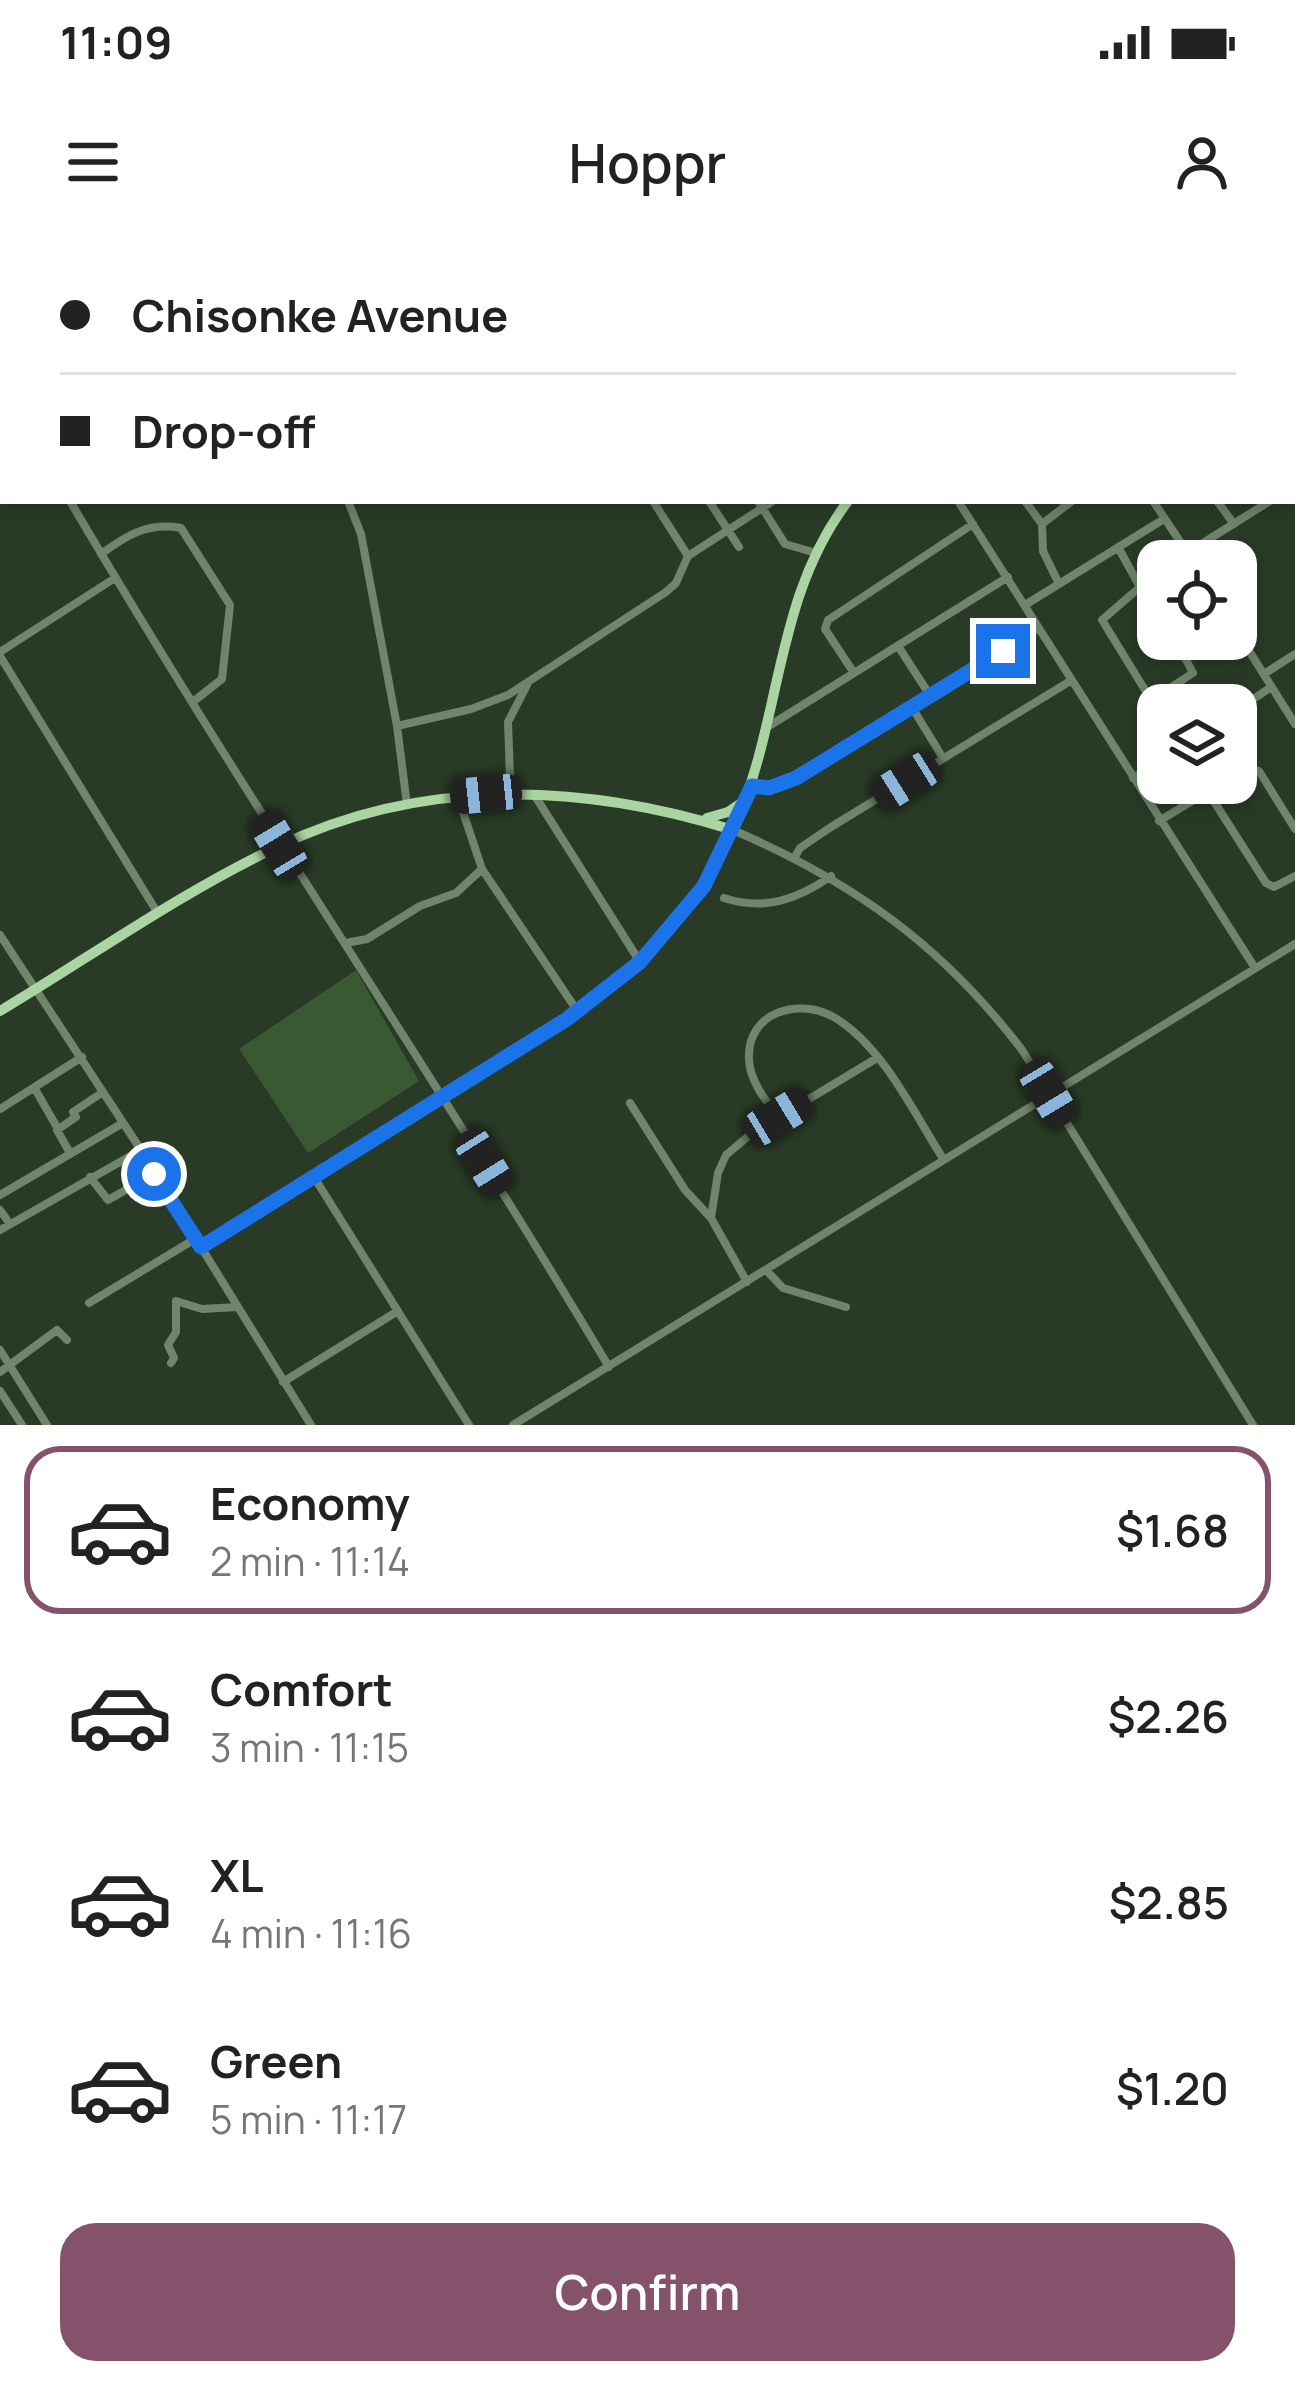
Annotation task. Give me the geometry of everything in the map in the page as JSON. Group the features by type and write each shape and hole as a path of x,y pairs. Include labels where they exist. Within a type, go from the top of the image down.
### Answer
{"main road":[{"path":"0,1011 157,912 279,845 363,813 458,797 533,794 609,799 733,830 752,788 769,726 790,617 816,553 846,504"},
{"path":"698,819 728,812 752,788"}],"street":[{"path":"994,240 1017,240"},
{"path":"72,504 279,845 346,944 609,1367"},
{"path":"349,504 361,534 398,726 407,805"},
{"path":"655,504 688,556"},
{"path":"711,504 739,547"},
{"path":"960,504 1255,968"},
{"path":"1026,504 1042,524 1042,550 1059,584"},
{"path":"1042,524 1068,504"},
{"path":"1155,504 1178,540"},
{"path":"1219,504 1234,524"},
{"path":"1213,540 1265,504"},
{"path":"398,726 483,706 529,682 666,592 676,583 688,556 760,505 784,544 816,553"},
{"path":"1025,605 1164,519"},
{"path":"101,554 140,529 164,524 181,528 228,599 222,679 194,701"},
{"path":"854,673 825,629 827,620 973,524"},
{"path":"1118,548 1137,580"},
{"path":"769,726 1008,577"},
{"path":"115,578 0,654 157,912"},
{"path":"1137,590 1102,620 1141,684"},
{"path":"752,788 784,784 1039,628"},
{"path":"898,646 931,697"},
{"path":"1264,674 1295,654"},
{"path":"1176,684 1193,673 1186,660"},
{"path":"1255,660 1295,724"},
{"path":"795,857 800,848 1072,680"},
{"path":"486,794 491,782 510,778 508,722 529,682"},
{"path":"1257,697 1271,687"},
{"path":"913,709 943,758"},
{"path":"1257,770 1295,829"},
{"path":"1133,778 1137,775"},
{"path":"533,794 640,962"},
{"path":"458,797 482,869 578,1012"},
{"path":"1159,821 1188,804"},
{"path":"1216,804 1265,883 1274,887 1295,876"},
{"path":"89,1303 303,1184 578,1012 640,962 704,886 733,830 831,876 906,928 966,983 1022,1050 1252,1425"},
{"path":"346,944 368,939 420,906 456,893 482,869"},
{"path":"724,898 751,907 782,903 831,876"},
{"path":"0,935 82,1057 311,1425"},
{"path":"513,1425 1295,944"},
{"path":"778,1117 755,1082 748,1054 758,1028 782,1009 799,1006 826,1013 848,1027 877,1058 944,1160"},
{"path":"0,1109 82,1057"},
{"path":"711,1218 718,1173 726,1155 778,1117 877,1058"},
{"path":"34,1088 71,1152 54,1164"},
{"path":"58,1129 76,1117 73,1112 103,1092"},
{"path":"630,1103 685,1190 711,1218 747,1282"},
{"path":"0,1195 123,1123"},
{"path":"0,1210 5,1227 141,1150"},
{"path":"90,1178 108,1200 154,1174"},
{"path":"314,1176 469,1425"},
{"path":"303,1184 325,1193"},
{"path":"766,1270 783,1288 846,1307"},
{"path":"171,1364 174,1358 168,1345 176,1332 176,1301 202,1309 237,1306"},
{"path":"283,1382 398,1311"},
{"path":"0,1372 57,1330 67,1340"},
{"path":"0,1350 47,1425"},
{"path":"0,1391 22,1425"}],"green space":[{"path":"356,970 419,1081 308,1153 239,1049"}],"route":[{"path":"154,1174 201,1247 567,1019 640,962 704,886 752,786 769,788 796,778 1003,651"}]}
